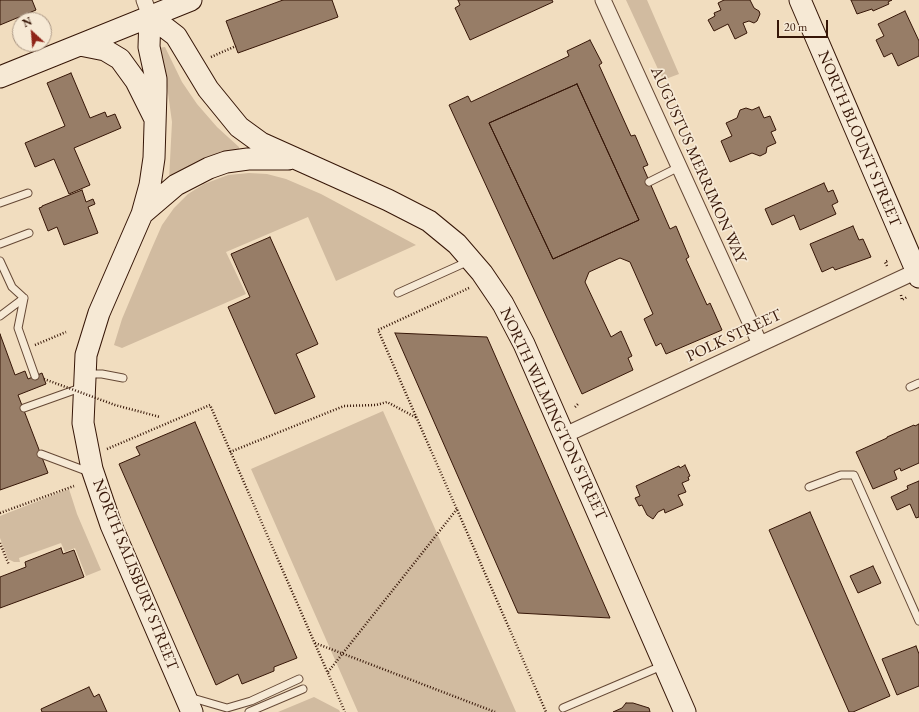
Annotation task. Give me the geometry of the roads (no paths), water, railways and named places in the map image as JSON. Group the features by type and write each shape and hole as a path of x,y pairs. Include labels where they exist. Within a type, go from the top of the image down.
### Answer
{"main road":[{"path":"0,77 80,45 147,8 191,0"},
{"name":"NORTH BLOUNT STREET","path":"800,0 918,273"},
{"name":"NORTH SALISBURY STREET","path":"147,8 149,47 156,79 154,158 150,185 142,214 99,313 86,355 83,423 93,473 111,525 189,704"},
{"name":"NORTH WILMINGTON STREET","path":"147,8 176,36 208,89 239,127 261,143 388,200 429,221 458,244 471,260 503,304 524,344 685,712"},
{"path":"80,45 104,50 120,59 136,81 154,118"},
{"path":"142,214 176,186 209,168 226,162 248,159 294,159"}],"street":[{"name":"AUGUSTUS MERRIMON WAY","path":"603,0 760,344"},
{"name":"POLK STREET","path":"565,435 760,344 918,273"}],"lane":[{"path":"649,182 679,167"},
{"path":"0,203 28,193"},
{"path":"0,244 29,233"},
{"path":"398,293 471,260"},
{"path":"0,261 2,270 12,287 24,298"},
{"path":"0,316 24,298"},
{"path":"24,298 18,328 35,376"},
{"path":"24,408 85,380 102,374 123,378"},
{"path":"910,386 919,383"},
{"path":"41,454 93,473"},
{"path":"809,487 841,474 854,475 919,621"},
{"path":"562,708 665,664"},
{"path":"189,704 227,708 251,701 299,679"},
{"path":"249,712 303,689"}]}
